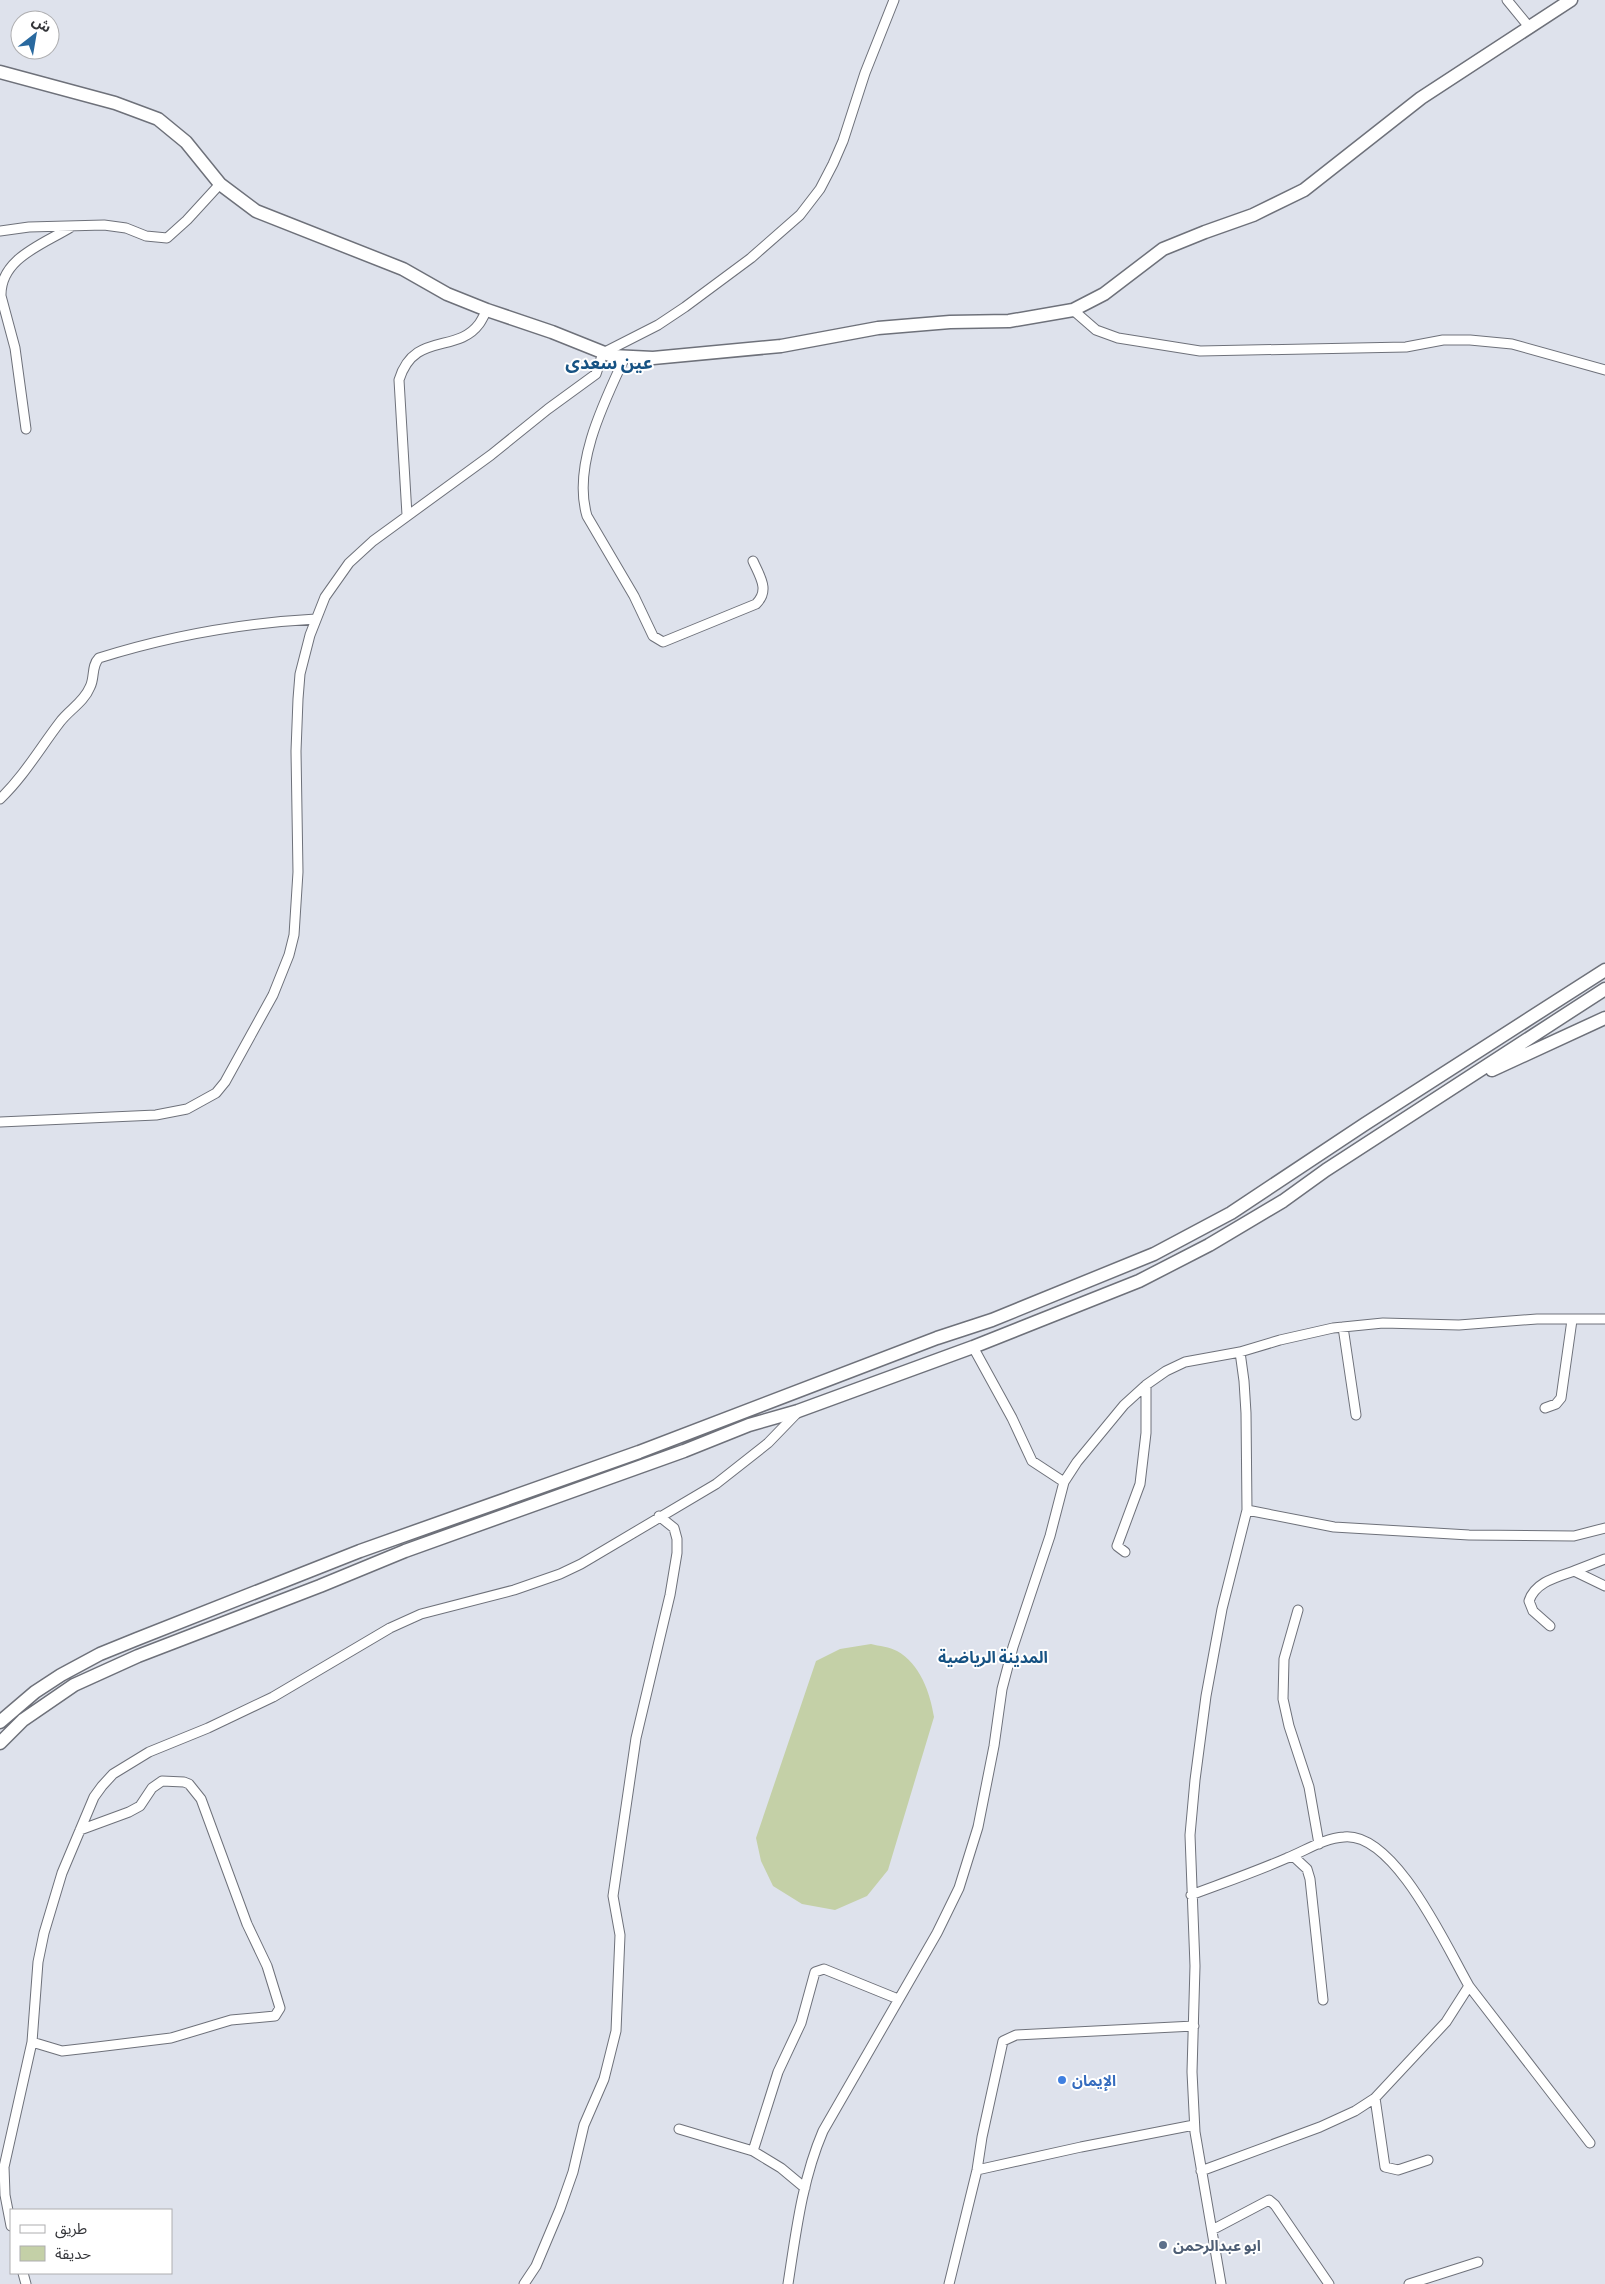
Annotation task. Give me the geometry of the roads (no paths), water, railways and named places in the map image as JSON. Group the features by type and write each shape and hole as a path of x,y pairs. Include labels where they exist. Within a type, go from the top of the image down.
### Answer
{"main road":[{"path":"0,72 115,103 158,119 186,142 220,184 256,211 404,269 447,294 552,332 602,353 625,357 654,358 781,346 878,328 950,322 1009,321 1073,310 1104,294 1163,249 1197,234 1253,215 1304,190 1413,104 1471,64 1571,0"},
{"path":"0,1722 35,1692 61,1675 115,1648 360,1551 639,1452 937,1338 992,1320 1154,1254 1231,1213 1365,1124 1605,970"},
{"path":"0,1743 23,1720 74,1685 138,1656 405,1551 684,1452 749,1425 798,1411 973,1347 1139,1281 1168,1267 1283,1201 1605,989"},
{"path":"1449,1090 1605,1018"}],"street":[{"path":"0,1122 156,1115 187,1109 216,1093 225,1082 273,995 289,955 294,935 298,872 296,751 298,698 304,654 316,619 333,585 349,563 373,541 492,455 548,409 596,374 602,353 658,325 765,247 789,227 809,205 827,177 843,141 865,73 894,0"},
{"path":"1506,0 1530,28"},
{"path":"0,231 29,227 116,226 146,236 167,238 187,220 220,184"},
{"path":"26,429 19,369 0,286 6,270 15,260 71,227"},
{"path":"407,515 399,380 403,368 410,358 421,350 462,337 471,331 479,325 487,310"},
{"path":"1073,310 1096,330 1118,338 1200,351 1406,347 1443,340 1470,340 1518,346 1605,370"},
{"path":"625,357 610,389 591,442 582,487 583,502 587,516 634,596 653,636 662,642 756,604 762,598 764,584 753,561"},
{"path":"0,799 23,774 62,720 84,697 91,687 96,662 99,658 180,636 268,623 316,619"},
{"path":"788,2284 796,2228 812,2156 823,2131 937,1933 959,1888 972,1850 994,1746 1002,1689 1013,1647 1050,1536 1064,1482 1110,1420 1146,1385 1166,1371 1185,1362 1240,1352 1280,1340 1343,1327 1383,1323 1459,1325 1536,1319 1605,1319"},
{"path":"1546,1408 1556,1404 1560,1398 1572,1320"},
{"path":"1343,1327 1356,1415"},
{"path":"973,1347 1012,1418 1032,1461 1064,1482"},
{"path":"1222,2284 1200,2171 1194,2125 1192,2072 1194,1966 1190,1896 1190,1835 1202,1718 1222,1609 1247,1510 1246,1421 1244,1380 1240,1352"},
{"path":"1125,1552 1117,1546 1140,1484 1146,1433 1146,1385"},
{"path":"10,2221 5,2194 4,2167 32,2042 38,1962 44,1933 53,1900 94,1797 113,1774 149,1752 208,1728 272,1697 390,1628 421,1614 514,1590 560,1574 589,1560 659,1516 716,1484 747,1462 798,1411"},
{"path":"1247,1510 1334,1527 1469,1535 1574,1536 1605,1528"},
{"path":"524,2284 536,2266 560,2209 573,2172 584,2125 604,2079 616,2031 620,1935 613,1896 636,1738 670,1594 677,1553 677,1539 674,1528 659,1516"},
{"path":"1550,1626 1533,1611 1529,1601 1530,1596 1538,1587 1546,1582 1605,1559"},
{"path":"1574,1571 1605,1586"},
{"path":"1298,1610 1284,1660 1283,1699 1289,1726 1309,1787 1319,1844"},
{"path":"32,2042 62,2050 97,2047 171,2038 231,2020 250,2017 269,2018 279,2013 280,2008 266,1966 247,1924 201,1799 189,1784 174,1780 162,1781 152,1788 140,1806 80,1830"},
{"path":"1190,1896 1342,1836 1353,1837 1367,1842 1387,1856 1400,1870 1428,1913 1469,1986 1590,2143"},
{"path":"1293,1856 1307,1869 1310,1880 1323,2000"},
{"path":"753,2151 778,2072 799,2028 815,1972 824,1969 898,2000"},
{"path":"1200,2171 1320,2127 1355,2111 1375,2098 1446,2022 1469,1986"},
{"path":"949,2284 977,2170 1000,2047 1007,2038 1016,2035 1194,2026"},
{"path":"1375,2098 1386,2167 1398,2170 1428,2160"},
{"path":"977,2170 1194,2125"},
{"path":"679,2129 753,2151 781,2168 805,2188"},
{"path":"1212,2230 1269,2200 1275,2205 1329,2284"},
{"path":"1410,2284 1478,2262"}],"place":[{"name":"الإيمان","path":"1062,2080"},
{"name":"ابو عبدالرحمن","path":"1163,2245"}],"district":[{"name":"عين سعدى","path":"609,362"},
{"name":"المدينة الرياضية","path":"993,1656"}]}
